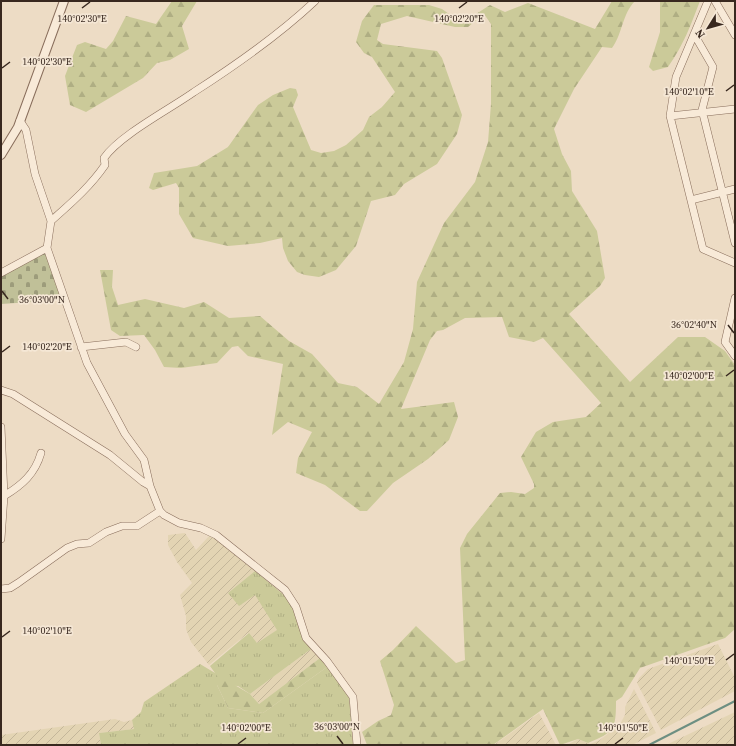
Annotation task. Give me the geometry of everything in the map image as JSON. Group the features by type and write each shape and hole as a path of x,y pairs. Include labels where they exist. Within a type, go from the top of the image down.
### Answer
{"street":[{"path":"1,155 13,136 20,121 64,1"},
{"path":"708,1 676,77 670,116 703,249 735,263"},
{"path":"715,1 735,35"},
{"path":"51,221 78,197 99,174 105,165 104,158 108,152 142,126 253,52 314,2"},
{"path":"726,19 735,21"},
{"path":"694,34 713,67 703,113 735,243"},
{"path":"670,116 735,109"},
{"path":"20,121 26,130 35,174 51,221 47,248 81,347 87,363 124,434 144,460 150,486 160,511 164,515 174,520 216,535 285,590 296,608 306,638 327,661 353,697 357,745"},
{"path":"691,200 735,189"},
{"path":"1,273 47,248"},
{"path":"735,298 725,342 735,356"},
{"path":"81,347 126,342 136,347"},
{"path":"1,390 13,394 110,455 150,486"},
{"path":"1,427 4,496 1,539"},
{"path":"4,496 20,487 31,475 38,464 41,453"},
{"path":"1,589 10,588 67,548 77,544 89,543 106,532 122,526 137,526 160,511"}],"shaded area":[{"path":"185,533 196,550 210,535 255,571 228,593 255,595 278,630 257,643 248,633 209,665 191,642 186,629 186,616 180,595 192,583 177,562 168,545 168,535"},
{"path":"718,644 735,678 735,691 661,730 637,683 639,678 648,669"},
{"path":"311,649 320,658 259,704 250,694"},
{"path":"634,689 656,733 632,745 567,745 578,739 590,744 600,740 620,724 625,715 625,707"},
{"path":"735,712 735,745 668,744"},
{"path":"539,713 556,745 494,745"},
{"path":"115,719 124,722 132,720 135,729 99,733 101,745 1,745 1,735"}],"green space":[{"path":"172,1 197,1 182,26 189,49 170,60 157,63 143,78 86,112 70,105 65,76 77,45 85,42 106,49 113,41 126,16 156,24"},
{"path":"612,1 635,1 627,12 616,42 612,48 602,47 574,89 554,129 562,154 571,171 572,191 597,231 605,278 600,286 569,314 630,382 678,337 705,337 725,351 735,365 735,629 725,638 640,668 622,697 616,701 615,718 612,729 603,736 588,743 578,739 560,745 543,709 493,745 367,745 362,732 378,721 391,715 394,705 380,661 416,626 456,663 465,660 460,548 467,534 500,493 511,492 525,494 534,488 534,484 521,457 536,432 553,422 586,417 601,403 543,338 534,342 509,337 502,317 465,318 443,330 437,331 430,340 401,409 454,402 458,417 449,440 428,459 393,483 367,511 360,511 325,485 296,473 298,458 312,432 288,422 272,435 283,364 248,356 238,346 232,347 217,363 181,368 164,367 155,350 144,335 120,336 111,330 100,270 113,270 112,287 118,305 145,299 184,308 204,302 229,318 260,316 289,341 312,354 338,383 357,387 379,404 404,362 413,329 417,282 444,223 475,182 488,142 491,104 491,24 484,14 468,27 455,27 407,16 381,24 377,40 383,44 437,51 442,58 462,115 457,134 437,164 404,184 395,195 371,201 356,246 336,270 319,277 297,272 288,261 283,248 282,238 260,243 228,246 193,238 179,214 179,188 176,183 153,190 149,188 154,173 197,166 228,147 258,105 273,95 290,88 296,89 298,95 293,107 311,150 321,153 334,151 346,145 363,130 369,117 382,107 395,92 372,57 364,53 356,42 362,21 374,5 429,5 442,9 462,23 490,5 505,12 528,3 595,29"},
{"path":"660,1 700,1 683,43 674,59 668,67 653,71 649,67 660,32"},
{"path":"45,252 62,300 1,304 1,275"},
{"path":"255,571 284,595 291,603 304,639 311,649 250,694 238,686 217,685 228,708 263,713 327,667 349,696 353,745 101,745 99,733 134,729 132,720 141,712 144,702 200,664 215,673 210,666 249,633 257,643 277,630 255,595 239,606 228,593"},
{"path":"320,658 327,667 263,713 228,708 217,685 216,674 250,694 259,704"}],"waterway":[{"path":"649,745 735,701"}]}
